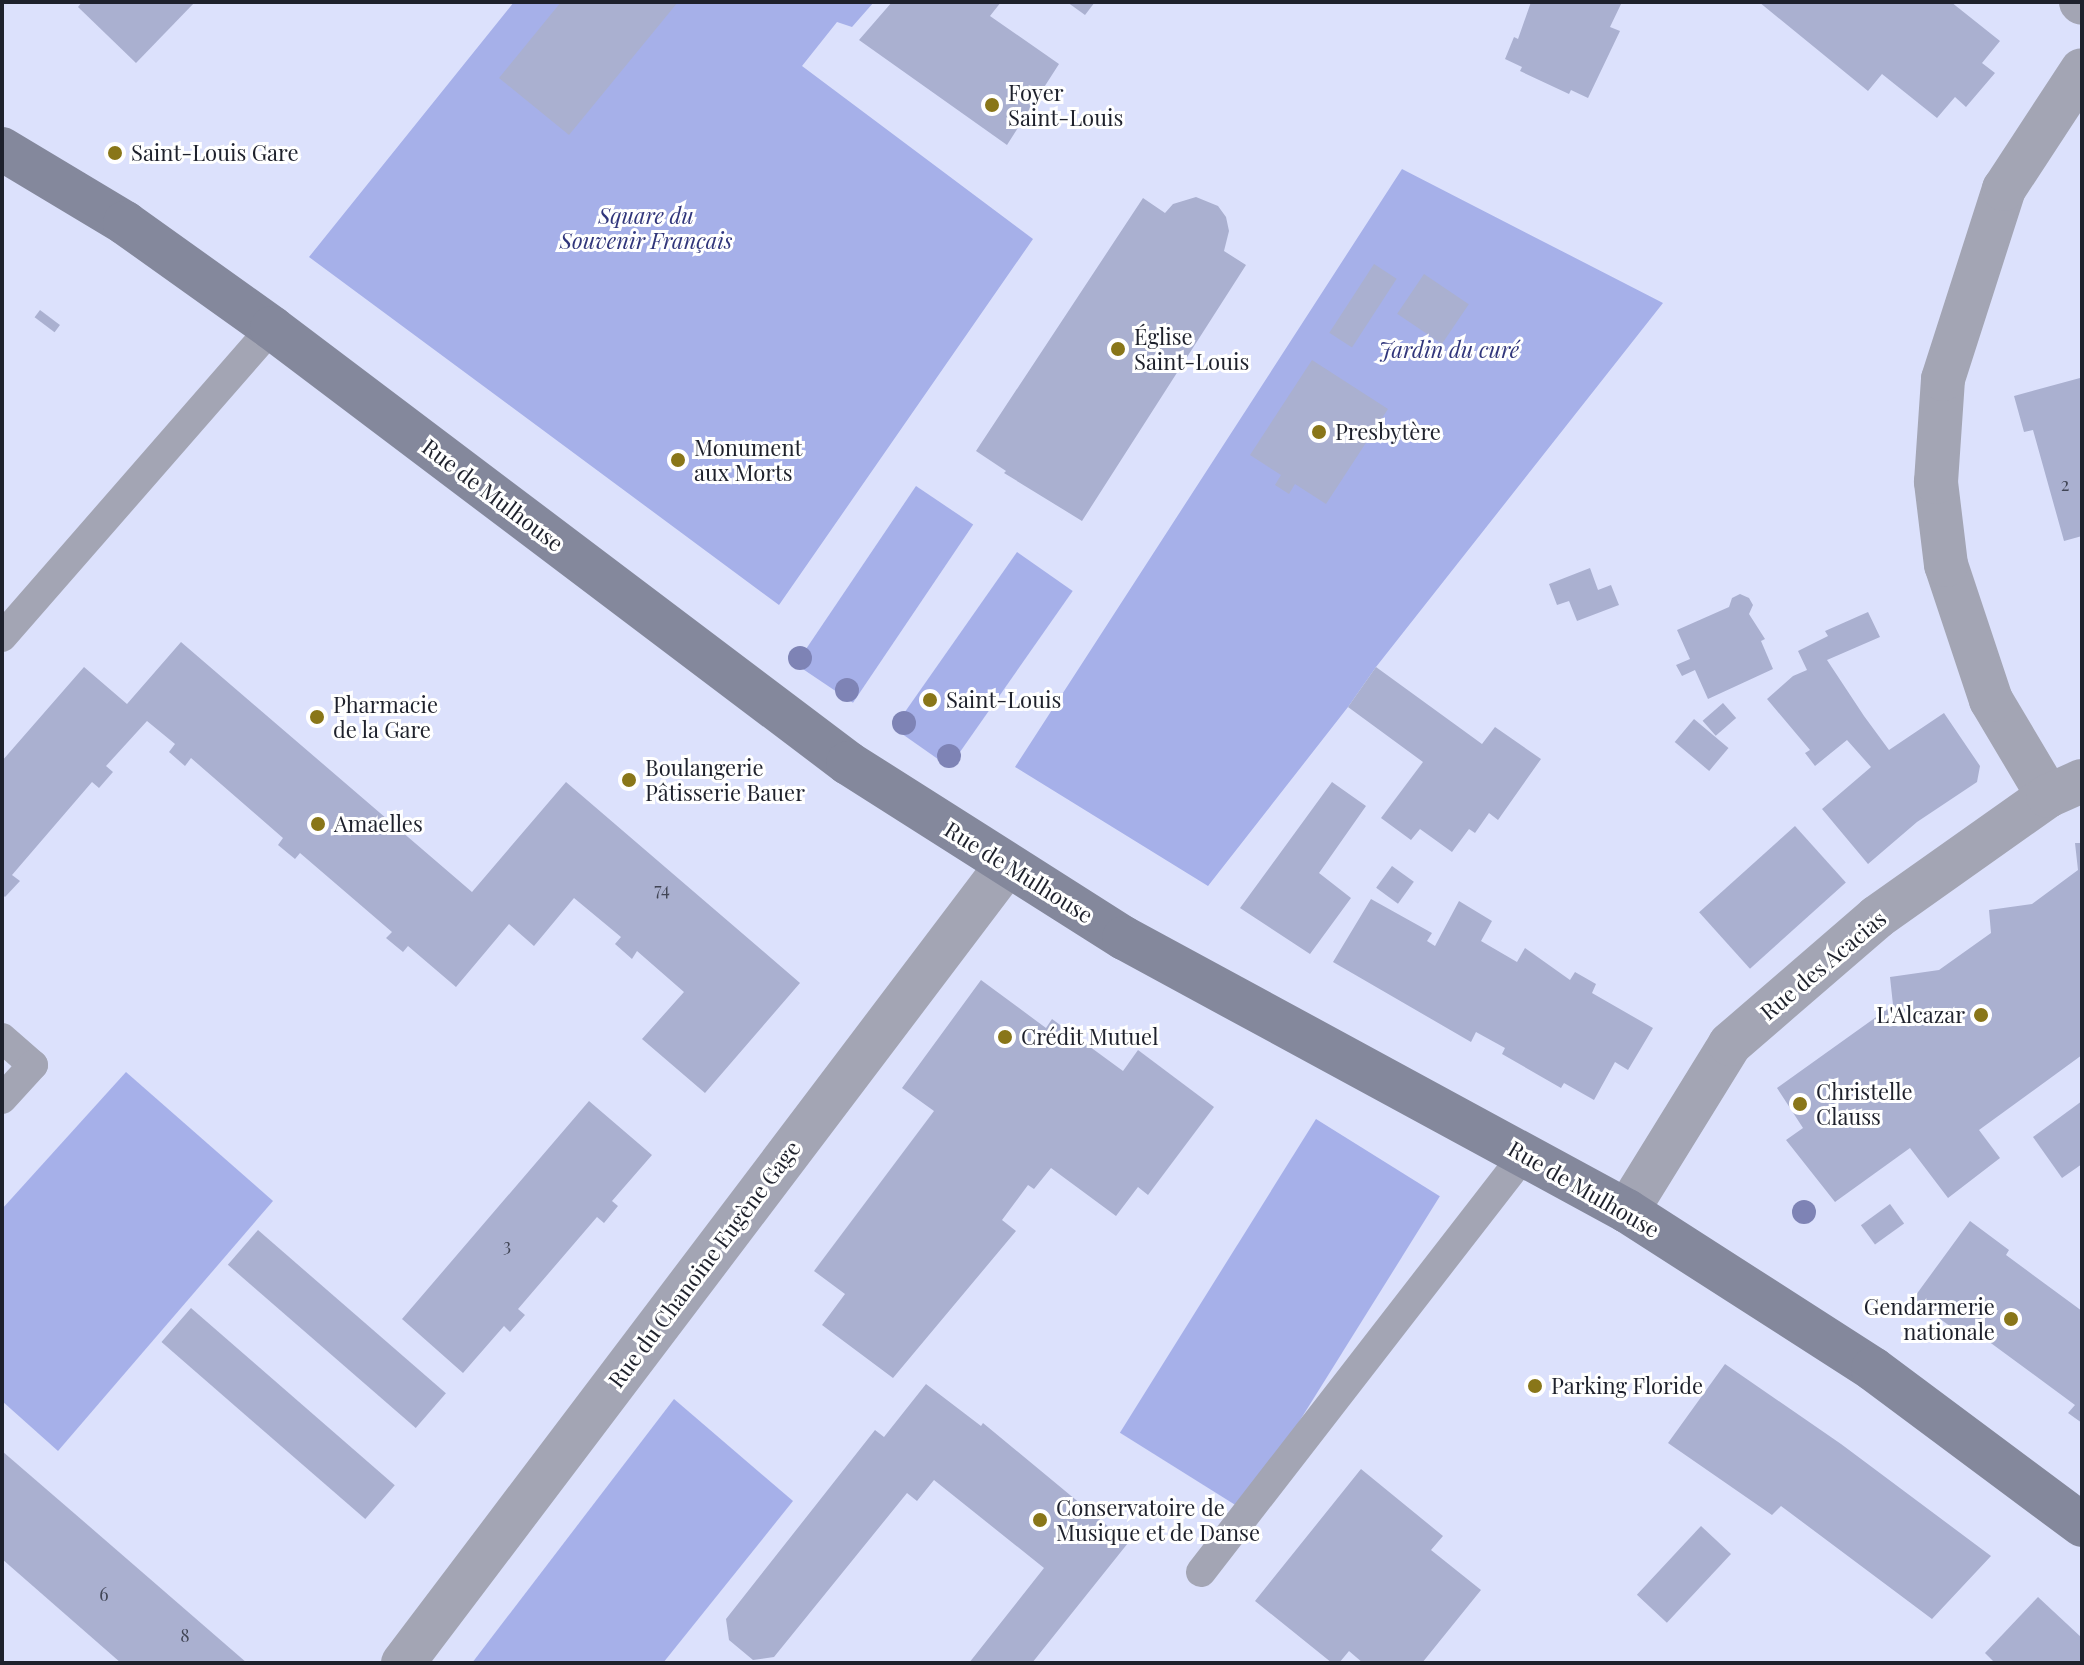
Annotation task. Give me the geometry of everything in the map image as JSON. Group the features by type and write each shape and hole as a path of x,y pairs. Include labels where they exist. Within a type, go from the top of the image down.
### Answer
{"main road":[{"name":"Rue de Mulhouse","path":"2,149 125,223 272,328 848,763 1124,938 1627,1211 1873,1369 2082,1525"}],"street":[{"path":"2065,789 1991,700 1946,565 1936,482 1943,379 2004,189 2082,70"},
{"name":"Rue des Acacias","path":"1627,1211 1730,1044 1877,917 2065,789"},
{"name":"Rue du Chanoine Eugène Gage","path":"403,1663 1006,866"}],"lane":[{"path":"2,637 272,328"},
{"path":"2,1038 33,1065 2,1099"},
{"path":"1201,1572 1524,1155"}],"green space":[{"name":"Square du Souvenir Français","path":"514,2 874,2 852,27 837,22 802,66 1033,239 779,605 309,257"},
{"name":"Jardin du curé","path":"1402,169 1663,303 1208,886 1015,767"},
{"path":"916,486 973,525 853,703 796,664"},
{"path":"1017,552 1073,591 949,767 894,728"},
{"path":"126,1072 273,1201 58,1451 2,1401 2,1209"},
{"path":"1316,1119 1440,1196 1244,1510 1120,1433"},
{"path":"674,1399 793,1501 663,1663 472,1663"}],"building":[{"path":"82,2 195,2 136,63 78,7"},
{"path":"561,2 678,2 569,135 499,78"},
{"name":"Foyer Saint-Louis","path":"892,2 1001,2 990,16 1059,64 1007,145 859,40"},
{"name":"Foyer Saint-Louis","path":"1067,2 1095,2 1085,15"},
{"path":"1531,2 1622,2 1610,27 1620,31 1588,98 1571,90 1569,94 1520,71 1522,67 1505,59 1514,37 1518,39"},
{"path":"1759,2 1951,2 2000,41 1982,63 1995,73 1966,107 1955,97 1937,118 1882,74 1868,91"},
{"name":"Église Saint-Louis","path":"1196,197 1218,206 1226,217 1229,231 1224,251 1246,265 1082,521 1004,473 1006,471 976,451 1143,198 1165,213 1173,204"},
{"path":"1374,264 1397,279 1352,347 1329,333"},
{"path":"1424,274 1469,304 1442,344 1397,314"},
{"path":"40,310 60,325 55,332 35,317"},
{"name":"Presbytère","path":"1312,360 1388,409 1326,504 1295,484 1289,494 1275,485 1281,475 1250,455"},
{"path":"2080,378 2082,536 2064,541 2033,430 2024,432 2014,396"},
{"path":"1590,568 1598,590 1611,585 1619,605 1577,621 1569,601 1557,605 1549,584"},
{"path":"1740,594 1749,598 1753,605 1749,614 1765,639 1761,641 1773,669 1708,699 1695,670 1682,676 1676,665 1690,659 1677,630 1729,607 1732,598"},
{"path":"1868,612 1880,637 1827,660 1864,716 1889,750 1944,713 1980,766 1977,782 1917,822 1868,864 1822,809 1871,767 1847,740 1815,766 1805,753 1810,750 1767,699 1793,676 1807,670 1798,651 1828,636 1825,631"},
{"path":"181,642 472,892 566,782 800,983 705,1093 642,1039 684,992 637,951 632,959 615,944 621,937 574,898 534,946 509,924 456,987 408,946 403,952 386,938 392,932 300,853 295,859 278,845 283,838 191,758 185,766 169,752 175,744 147,721 106,766 113,772 99,788 92,782 12,875 20,881 5,897 2,894 2,761 84,667 127,704"},
{"path":"1376,667 1482,744 1495,727 1541,759 1498,820 1489,813 1475,833 1469,829 1452,852 1420,829 1411,840 1381,818 1423,762 1348,707"},
{"path":"1723,703 1736,718 1716,736 1703,721"},
{"path":"1694,719 1728,748 1709,771 1675,742"},
{"path":"1332,782 1366,806 1319,873 1351,898 1310,954 1240,908"},
{"path":"1795,826 1846,882 1750,969 1699,912"},
{"name":"L'Alcazar","path":"2075,843 2082,843 2082,1055 1979,1130 2000,1158 1948,1198 1910,1148 1835,1202 1786,1140 1803,1128 1777,1088 1893,1005 1890,977 1939,970 1991,933 1989,910 2032,904 2078,870"},
{"path":"1392,866 1414,882 1398,904 1376,888"},
{"path":"1371,899 1432,933 1427,941 1435,946 1459,901 1492,921 1481,941 1517,962 1525,948 1570,980 1575,972 1596,984 1592,993 1653,1028 1628,1070 1615,1062 1594,1100 1564,1083 1561,1088 1502,1054 1505,1048 1476,1032 1471,1042 1333,962"},
{"path":"981,980 1046,1028 1052,1019 1123,1071 1138,1050 1214,1107 1148,1195 1138,1187 1116,1216 1051,1168 1034,1189 1028,1185 1002,1220 1016,1231 893,1378 822,1325 845,1294 814,1271 934,1111 902,1088"},
{"path":"589,1101 652,1155 612,1201 618,1206 604,1223 597,1217 518,1309 525,1315 510,1332 504,1326 463,1373 402,1319"},
{"path":"2082,1101 2082,1164 2062,1178 2033,1137"},
{"path":"1890,1204 1904,1223 1875,1245 1861,1225"},
{"name":"Gendarmerie nationale","path":"1970,1221 2009,1250 2006,1255 2082,1311 2082,1423 2068,1413 2075,1405 1969,1327 1962,1335 1913,1299"},
{"path":"258,1230 446,1393 416,1428 228,1265"},
{"path":"191,1308 395,1485 365,1519 161,1342"},
{"path":"1725,1364 1841,1444 1991,1556 1932,1619 1781,1506 1772,1515 1668,1443"},
{"name":"Conservatoire de Musique et de Danse","path":"926,1384 981,1426 983,1423 1128,1543 1032,1663 969,1663 1044,1568 934,1480 917,1501 907,1493 774,1657 753,1660 729,1640 726,1619 875,1430 884,1437"},
{"path":"2,1451 247,1663 121,1663 2,1559"},
{"path":"1361,1469 1443,1536 1431,1550 1481,1590 1422,1663 1363,1663 1349,1651 1339,1663 1332,1663 1255,1601"},
{"path":"1701,1526 1731,1554 1667,1623 1637,1595"},
{"path":"2038,1597 2082,1638 2082,1663 1995,1663 1985,1653"}],"place":[{"name":"Foyer Saint-Louis","path":"992,105"},
{"name":"Saint-Louis Gare","path":"115,153"},
{"name":"Église Saint-Louis","path":"1118,349"},
{"name":"Presbytère","path":"1319,432"},
{"name":"Monument aux Morts","path":"678,460"},
{"name":"Saint-Louis","path":"930,700"},
{"name":"Pharmacie de la Gare","path":"317,717"},
{"name":"Boulangerie Pâtisserie Bauer","path":"629,780"},
{"name":"Amaelles","path":"318,824"},
{"name":"L'Alcazar","path":"1981,1015"},
{"name":"Crédit Mutuel","path":"1005,1037"},
{"name":"Christelle Clauss","path":"1800,1104"},
{"name":"Gendarmerie nationale","path":"2011,1319"},
{"name":"Parking Floride","path":"1535,1386"},
{"name":"Conservatoire de Musique et de Danse","path":"1040,1520"}]}
